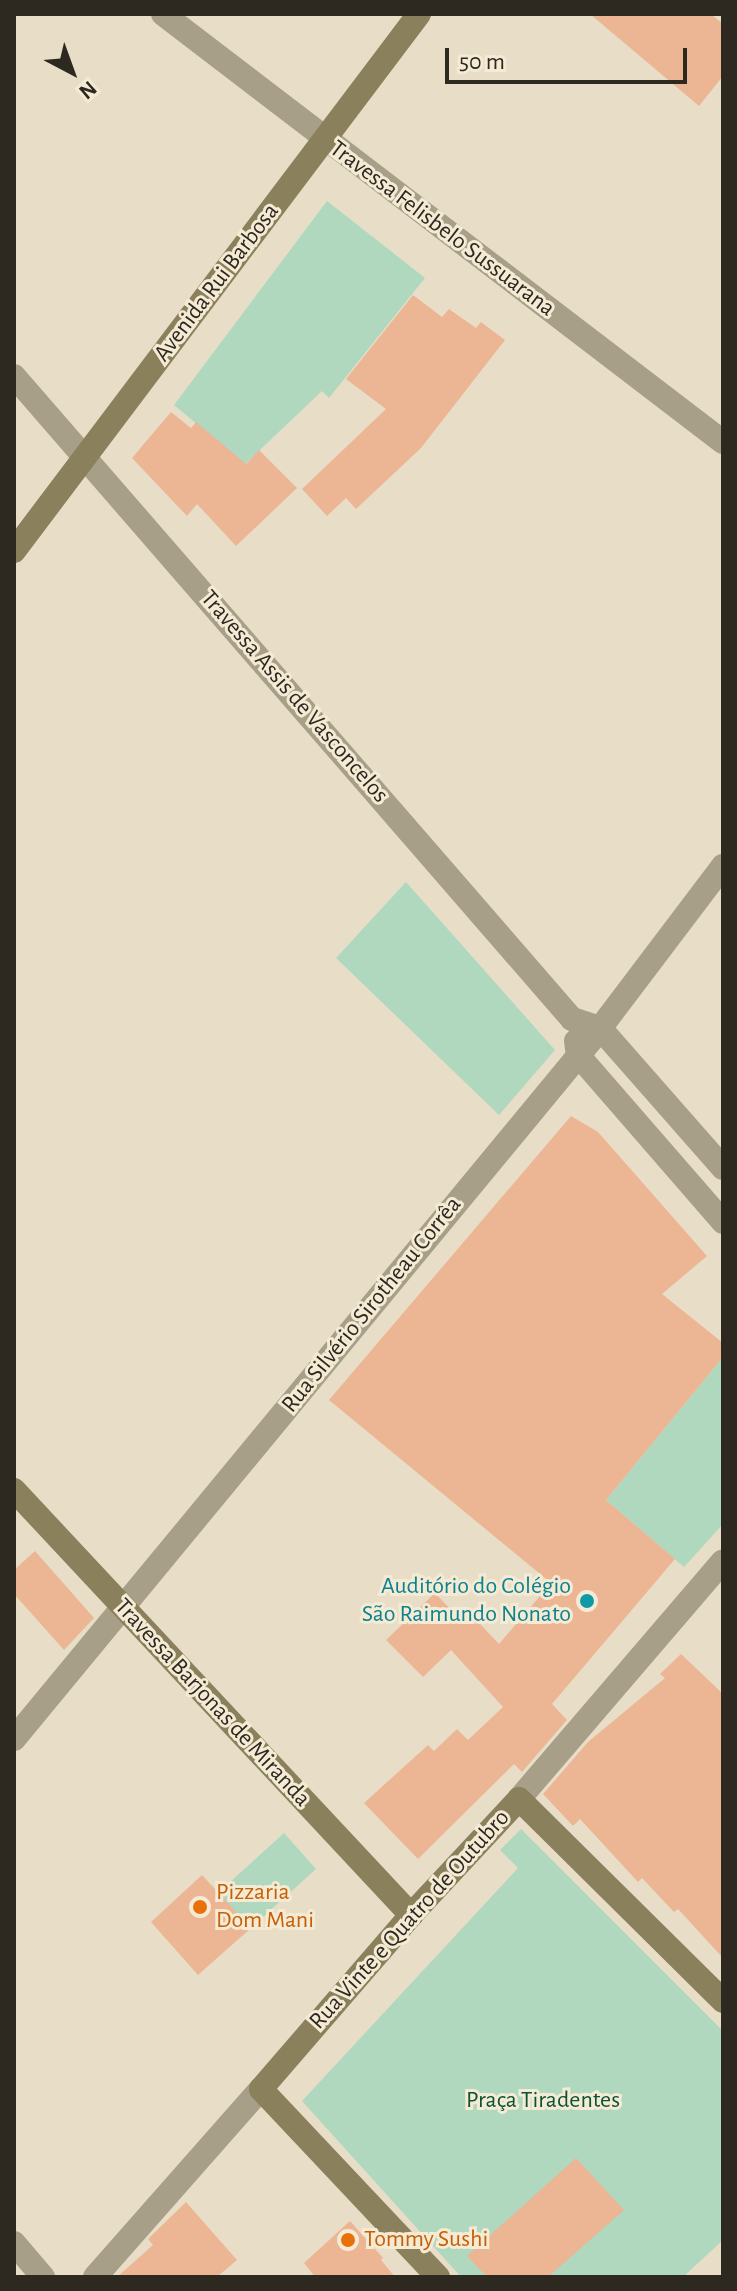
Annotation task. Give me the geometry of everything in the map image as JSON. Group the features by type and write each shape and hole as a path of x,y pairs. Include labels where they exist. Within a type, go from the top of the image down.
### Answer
{"street":[{"name":"Travessa Felisbelo Sussuarana","path":"163,14 723,442"},
{"name":"Avenida Rui Barbosa","path":"14,551 419,14"},
{"name":"Travessa Assis de Vasconcelos","path":"14,376 87,456 572,1019"},
{"name":"Rua Silvério Sirotheau Corrêa","path":"14,1739 600,1028 723,866"},
{"path":"723,1168 600,1028 572,1019 578,1055 723,1222"},
{"name":"Travessa Barjonas de Miranda","path":"14,1490 411,1915"},
{"name":"Rua Vinte e Quatro de Outubro","path":"95,2277 411,1915 519,1799 723,1561"},
{"path":"519,1799 723,2001"},
{"path":"261,2089 438,2277"},
{"path":"14,2243 43,2277"}],"green space":[{"path":"327,201 425,278 329,398 322,391 245,464 174,405"},
{"path":"406,882 555,1050 499,1115 336,958"},
{"path":"723,1357 723,1524 684,1567 606,1500"},
{"name":"Praça Tiradentes","path":"521,1829 723,2031 723,2240 683,2277 461,2277 302,2101 518,1868 500,1850"},
{"path":"284,1833 316,1869 251,1928 218,1893"}],"building":[{"path":"590,14 711,14 723,24 723,76 699,106"},
{"path":"413,295 442,317 449,309 476,328 481,322 505,340 421,448 356,509 346,498 327,516 302,489 386,409 346,379"},
{"path":"171,412 191,428 196,422 246,464 259,450 297,488 236,546 197,504 187,516 132,458"},
{"path":"571,1116 598,1132 707,1256 662,1294 723,1343 723,1357 606,1500 675,1559 552,1704 567,1720 522,1772 514,1764 418,1859 364,1803 428,1745 434,1751 457,1729 468,1740 503,1707 451,1650 423,1677 386,1640 435,1593 456,1615 464,1607 499,1644 551,1583 329,1400"},
{"path":"35,1551 94,1618 64,1650 14,1594 14,1570"},
{"path":"681,1654 723,1694 723,1958 678,1909 674,1912 642,1878 638,1882 580,1819 573,1826 543,1794 588,1742 665,1678 660,1674"},
{"name":"Pizzaria Dom Mani","path":"202,1875 251,1928 198,1975 151,1922"},
{"path":"576,2158 624,2210 548,2277 487,2277 467,2256"},
{"path":"186,2202 237,2260 217,2277 117,2277 153,2245 148,2239"},
{"name":"Tommy Sushi","path":"350,2221 383,2258 381,2260 395,2277 315,2277 304,2263"}],"place":[{"name":"Auditório do Colégio São Raimundo Nonato","path":"587,1601"},
{"name":"Pizzaria Dom Mani","path":"200,1907"},
{"name":"Tommy Sushi","path":"348,2240"}]}
